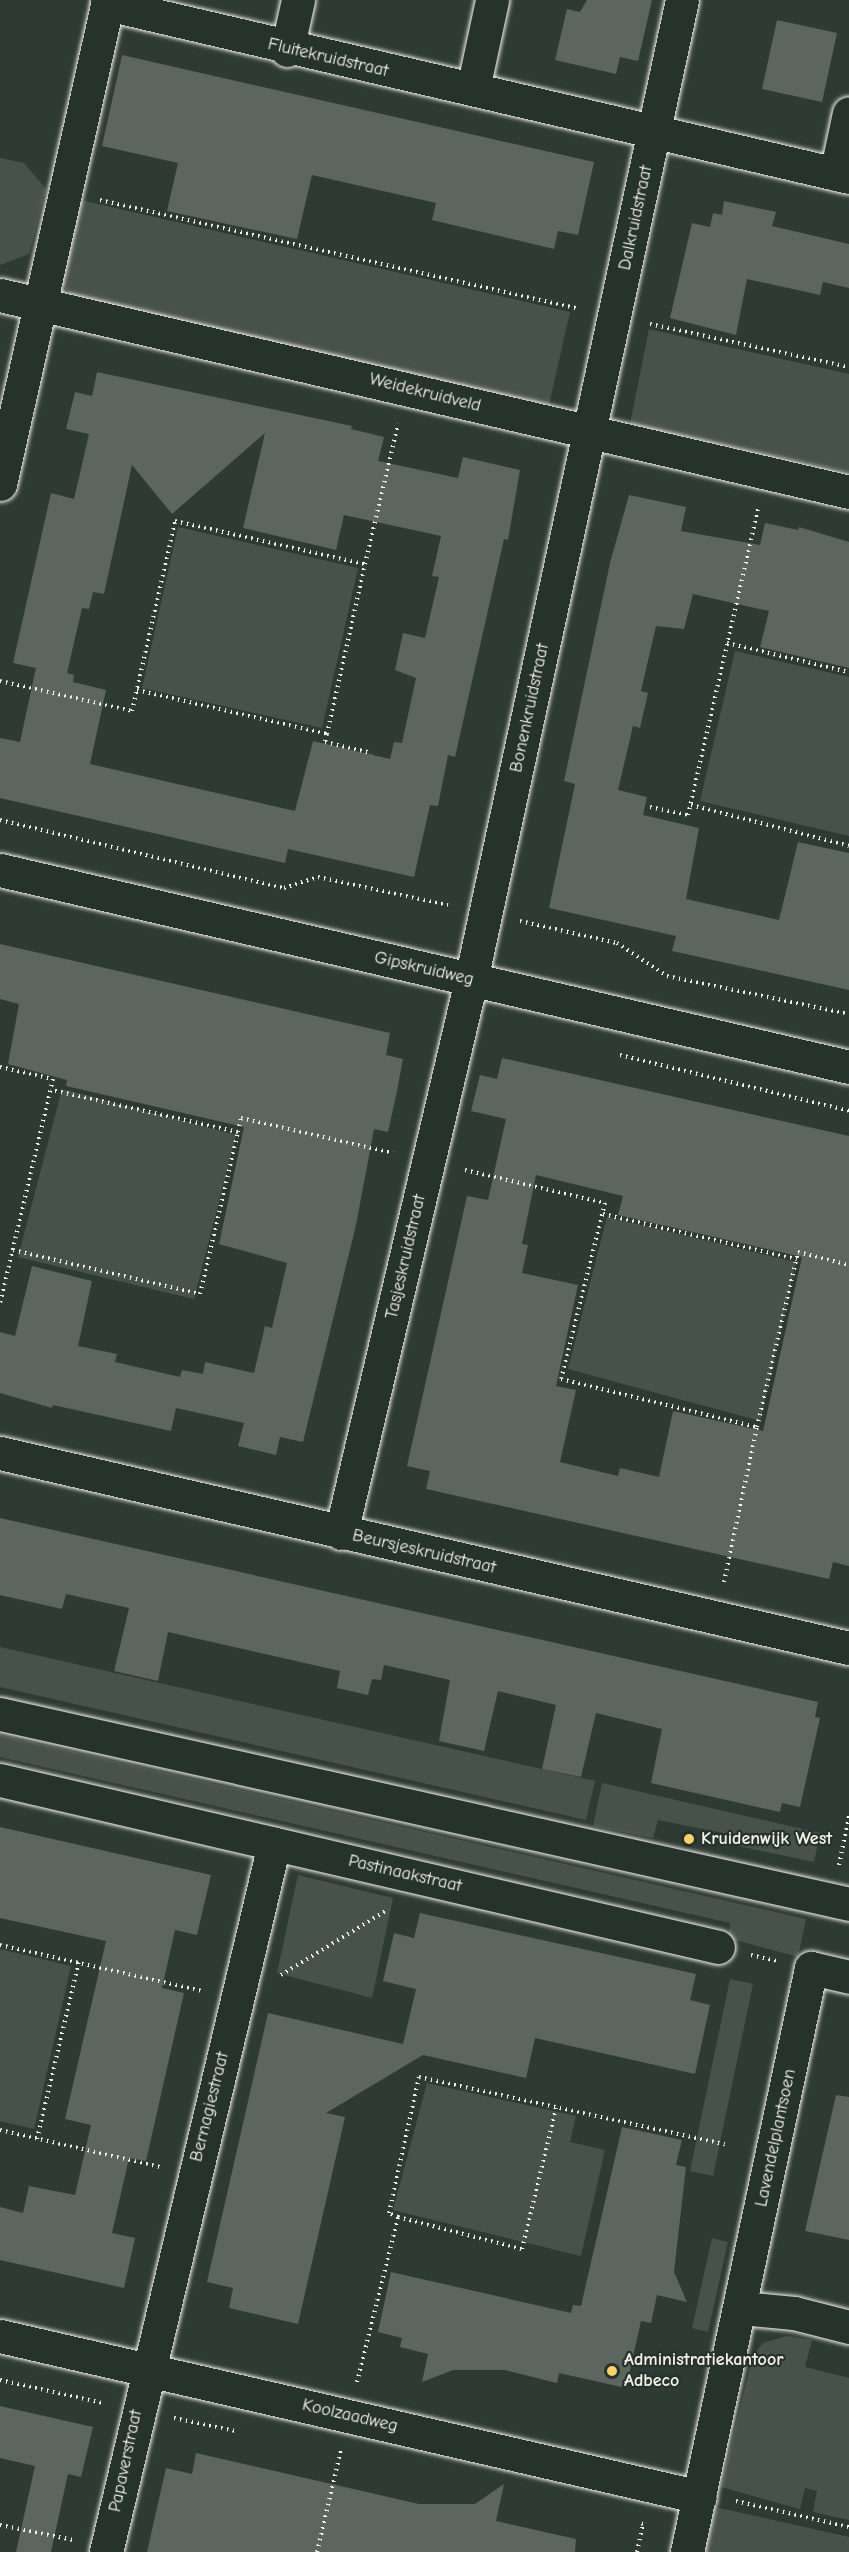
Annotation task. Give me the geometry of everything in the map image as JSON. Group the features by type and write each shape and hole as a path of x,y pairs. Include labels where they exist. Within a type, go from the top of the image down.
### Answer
{"street":[{"path":"287,50 298,0"},
{"path":"472,89 492,0"},
{"name":"Dalkruidstraat","path":"589,435 682,0"},
{"name":"Fluitekruidstraat","path":"0,484 107,2 287,50 472,89 842,176"},
{"path":"842,176 849,113"},
{"name":"Weidekruidveld","path":"0,295 406,388 589,435 849,492"},
{"name":"Bonenkruidstraat","path":"471,980 589,435"},
{"name":"Gipskruidweg","path":"0,870 849,1067"},
{"name":"Tasjeskruidstraat","path":"341,1533 471,980"},
{"name":"Beursjeskruidstraat","path":"0,1453 849,1648"},
{"path":"0,1714 839,1901"},
{"name":"Pastinaakstraat","path":"0,1780 718,1947"},
{"name":"Bernagiestraat","path":"146,2369 274,1844"},
{"path":"811,1968 849,1977"},
{"name":"Lavendelplantsoen","path":"687,2552 741,2308 811,1968"},
{"path":"741,2308 794,2313 849,2327"},
{"name":"Koolzaadweg","path":"0,2337 700,2497"},
{"name":"Papaverstraat","path":"106,2549 146,2369"}],"path":[{"path":"63,192 614,317 849,367"},
{"path":"372,753 325,742 406,388"},
{"path":"650,807 688,815 766,474"},
{"path":"0,681 132,711 175,521 365,564"},
{"path":"727,643 849,672"},
{"path":"138,690 327,734"},
{"path":"691,805 849,846"},
{"path":"0,820 284,888 318,877 486,913 617,943 667,976 849,1014"},
{"path":"0,1067 53,1079 0,1304"},
{"path":"51,1090 238,1132"},
{"path":"13,1250 200,1294 241,1118 605,1203 561,1379 757,1427"},
{"path":"603,1214 797,1259"},
{"path":"716,1618 798,1252 849,1265"},
{"path":"839,1901 849,1816"},
{"path":"0,1945 235,2001 434,1881"},
{"path":"718,1947 811,1968"},
{"path":"37,2139 79,1962"},
{"path":"556,2108 522,2249 388,2213 419,2077 725,2144"},
{"path":"0,2130 194,2174"},
{"path":"317,2552 398,2217"},
{"path":"0,2380 238,2432"},
{"path":"329,2451 352,2457"},
{"path":"700,2497 849,2527"},
{"path":"632,2522 643,2524 637,2552"},
{"path":"0,2525 106,2549"}],"shaded area":[{"path":"0,158 24,163 46,189 29,254 0,265"},
{"path":"76,199 570,312 549,405 72,296 60,282"},
{"path":"649,329 849,374 849,472 630,424"},
{"path":"178,527 358,568 322,728 142,688"},
{"path":"735,651 849,677 849,836 700,801"},
{"path":"62,1089 236,1135 194,1299 18,1257"},
{"path":"607,1217 796,1262 760,1421 568,1369"},
{"path":"0,1647 595,1781 586,1820 0,1687"},
{"path":"0,1735 806,1919 798,1957 728,1938 730,1923 0,1757"},
{"path":"602,1783 820,1833 814,1862 729,1844 728,1834 658,1820 653,1838 593,1826"},
{"path":"298,1875 393,1898 372,1998 277,1973"},
{"path":"0,1949 71,1966 34,2129 0,2121"},
{"path":"730,1979 753,1984 713,2176 690,2171"},
{"path":"427,2083 576,2116 570,2142 605,2150 581,2256 393,2210"},
{"path":"712,2238 728,2242 708,2332 692,2328"},
{"path":"786,2336 812,2340 805,2367 849,2378 849,2520 813,2512 817,2491 805,2488 800,2509 721,2487 753,2355 763,2343"},
{"path":"715,2507 849,2537 849,2552 705,2552"}],"building":[{"path":"587,0 652,0 638,61 620,57 616,74 555,60 567,9 580,12"},
{"path":"777,20 837,33 822,102 762,89"},
{"path":"122,55 594,162 578,235 558,231 554,249 432,220 436,203 312,175 297,239 167,211 178,163 102,146"},
{"path":"724,201 776,212 772,226 849,244 849,288 823,282 820,295 747,279 736,335 670,318 692,223 710,227 713,213 722,215"},
{"path":"97,372 352,426 351,429 384,437 378,461 458,478 463,457 520,470 508,540 504,539 455,757 448,755 438,806 430,805 414,877 288,849 285,863 0,798 0,738 20,742 36,668 13,663 51,493 74,499 89,434 66,429 75,392 92,396","holes":["265,433 243,528 336,550 344,515 441,536 432,576 439,577 425,638 403,633 395,670 416,678 402,743 394,742 390,759 313,741 295,811 90,764 106,690 73,682 74,675 67,673 82,608 89,609 93,592 104,594 132,465 172,514"]},
{"path":"629,495 686,507 681,531 760,545 765,523 798,530 799,527 849,542 849,668 760,647 769,611 693,594 684,629 656,626 641,691 648,693 640,728 633,726 618,790 647,797 643,815 699,828 686,899 779,920 798,842 849,853 849,990 672,951 676,936 549,908 575,784 564,781 610,563"},
{"path":"0,944 390,1033 386,1055 403,1059 396,1096 388,1132 374,1129 356,1225 303,1442 280,1437 276,1455 238,1446 244,1423 176,1408 171,1431 53,1405 52,1408 0,1393 0,1332 15,1336 32,1266 92,1281 78,1346 117,1354 115,1362 180,1377 182,1370 203,1374 205,1362 254,1373 265,1326 272,1328 287,1263 219,1244 244,1127 66,1086 67,1080 8,1064 19,1004 0,999"},
{"path":"502,1058 849,1136 849,1566 833,1562 829,1579 426,1489 430,1471 407,1466 467,1196 488,1200 506,1119 471,1111 480,1075 497,1079","holes":["536,1175 623,1196 618,1215 802,1257 763,1431 673,1411 659,1477 620,1468 618,1476 560,1462 576,1390 556,1386 578,1285 522,1273 528,1245 522,1244"]},
{"path":"0,1518 818,1702 815,1717 820,1718 800,1807 782,1803 780,1812 651,1783 662,1729 596,1713 581,1777 542,1769 556,1705 498,1691 484,1751 439,1741 450,1680 384,1665 381,1680 372,1679 368,1695 337,1688 340,1671 168,1632 158,1681 114,1671 129,1608 66,1594 62,1609 0,1595"},
{"path":"0,1827 211,1875 197,1935 175,1930 162,1988 184,1993 146,2161 129,2158 112,2233 135,2238 124,2288 0,2260 0,2207 23,2213 29,2186 75,2195 91,2125 65,2119 106,1941 0,1918"},
{"path":"420,1913 696,1974 690,2000 710,2005 695,2074 535,2038 526,2078 423,2055 326,2113 345,2117 298,2324 229,2308 233,2288 207,2282 268,2013 403,2044 416,1989 383,1981 394,1933 414,1938"},
{"path":"836,2095 849,2097 849,2240 805,2231"},
{"path":"622,2127 682,2140 676,2165 686,2167 674,2272 687,2302 657,2295 651,2323 641,2321 626,2388 559,2373 557,2383 505,2370 453,2370 422,2382 428,2354 400,2347 402,2338 378,2332 391,2272 571,2313 573,2305 581,2306"},
{"path":"0,2406 93,2427 81,2477 68,2474 51,2552 16,2552 35,2466 0,2458"},
{"path":"196,2453 419,2504 475,2504 504,2484 496,2521 576,2539 575,2552 147,2552 166,2468 192,2474"}],"place":[{"name":"Kruidenwijk West","path":"689,1839"},
{"name":"Administratiekantoor Adbeco","path":"612,2371"}]}
